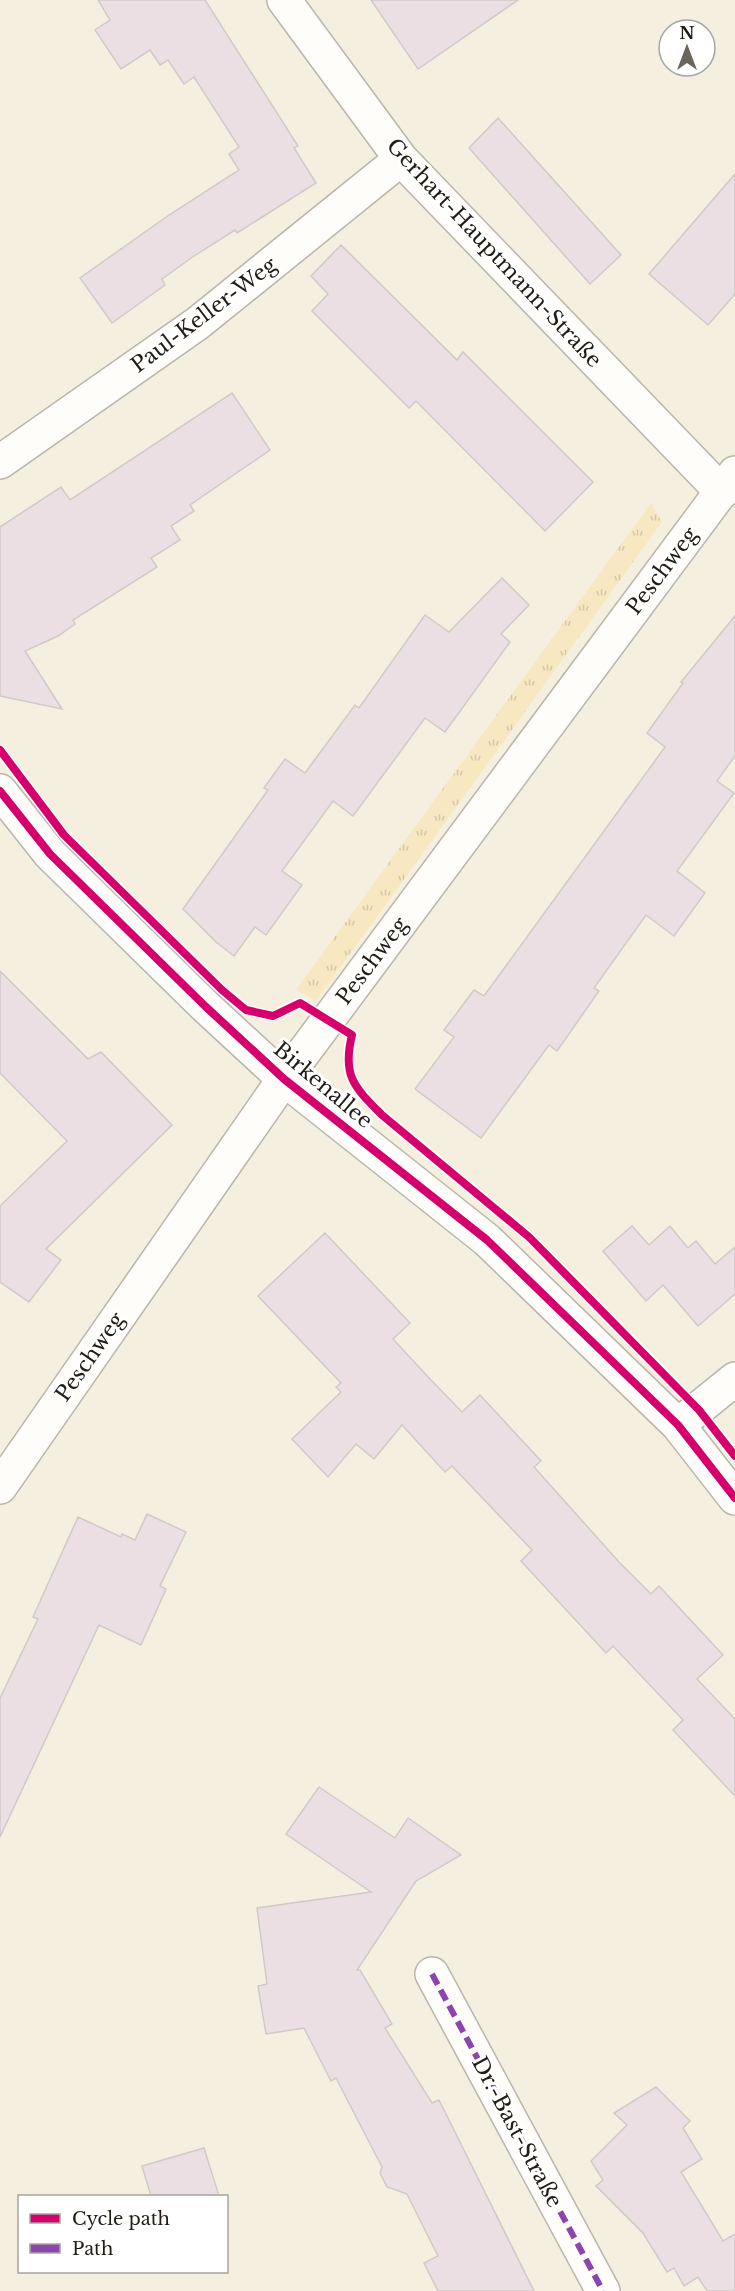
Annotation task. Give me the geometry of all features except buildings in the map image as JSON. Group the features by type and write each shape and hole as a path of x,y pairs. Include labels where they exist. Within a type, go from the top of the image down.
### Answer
{"street":[{"name":"Gerhart-Hauptmann-Straße","path":"285,0 401,159 728,482"},
{"name":"Paul-Keller-Weg","path":"0,462 198,323 401,159"},
{"name":"Peschweg","path":"0,1486 284,1079 728,482"},
{"name":"Birkenallee","path":"0,791 50,854 206,1007 284,1079 488,1240 678,1425 735,1498"},
{"path":"678,1425 735,1380"},
{"name":"Dr.-Bast-Straße","path":"432,1974 603,2291"}],"green space":[{"path":"651,503 662,522 316,1001 296,990"}],"marked path":[{"path":"432,1974 603,2291"}],"cycle path":[{"path":"0,750 64,835 222,990 246,1010 273,1016 300,1003 352,1035 349,1049 350,1071 364,1096 382,1115 529,1237 699,1410 735,1456"},
{"path":"0,791 50,854 206,1007 284,1079 487,1240 678,1425 735,1498"}]}
